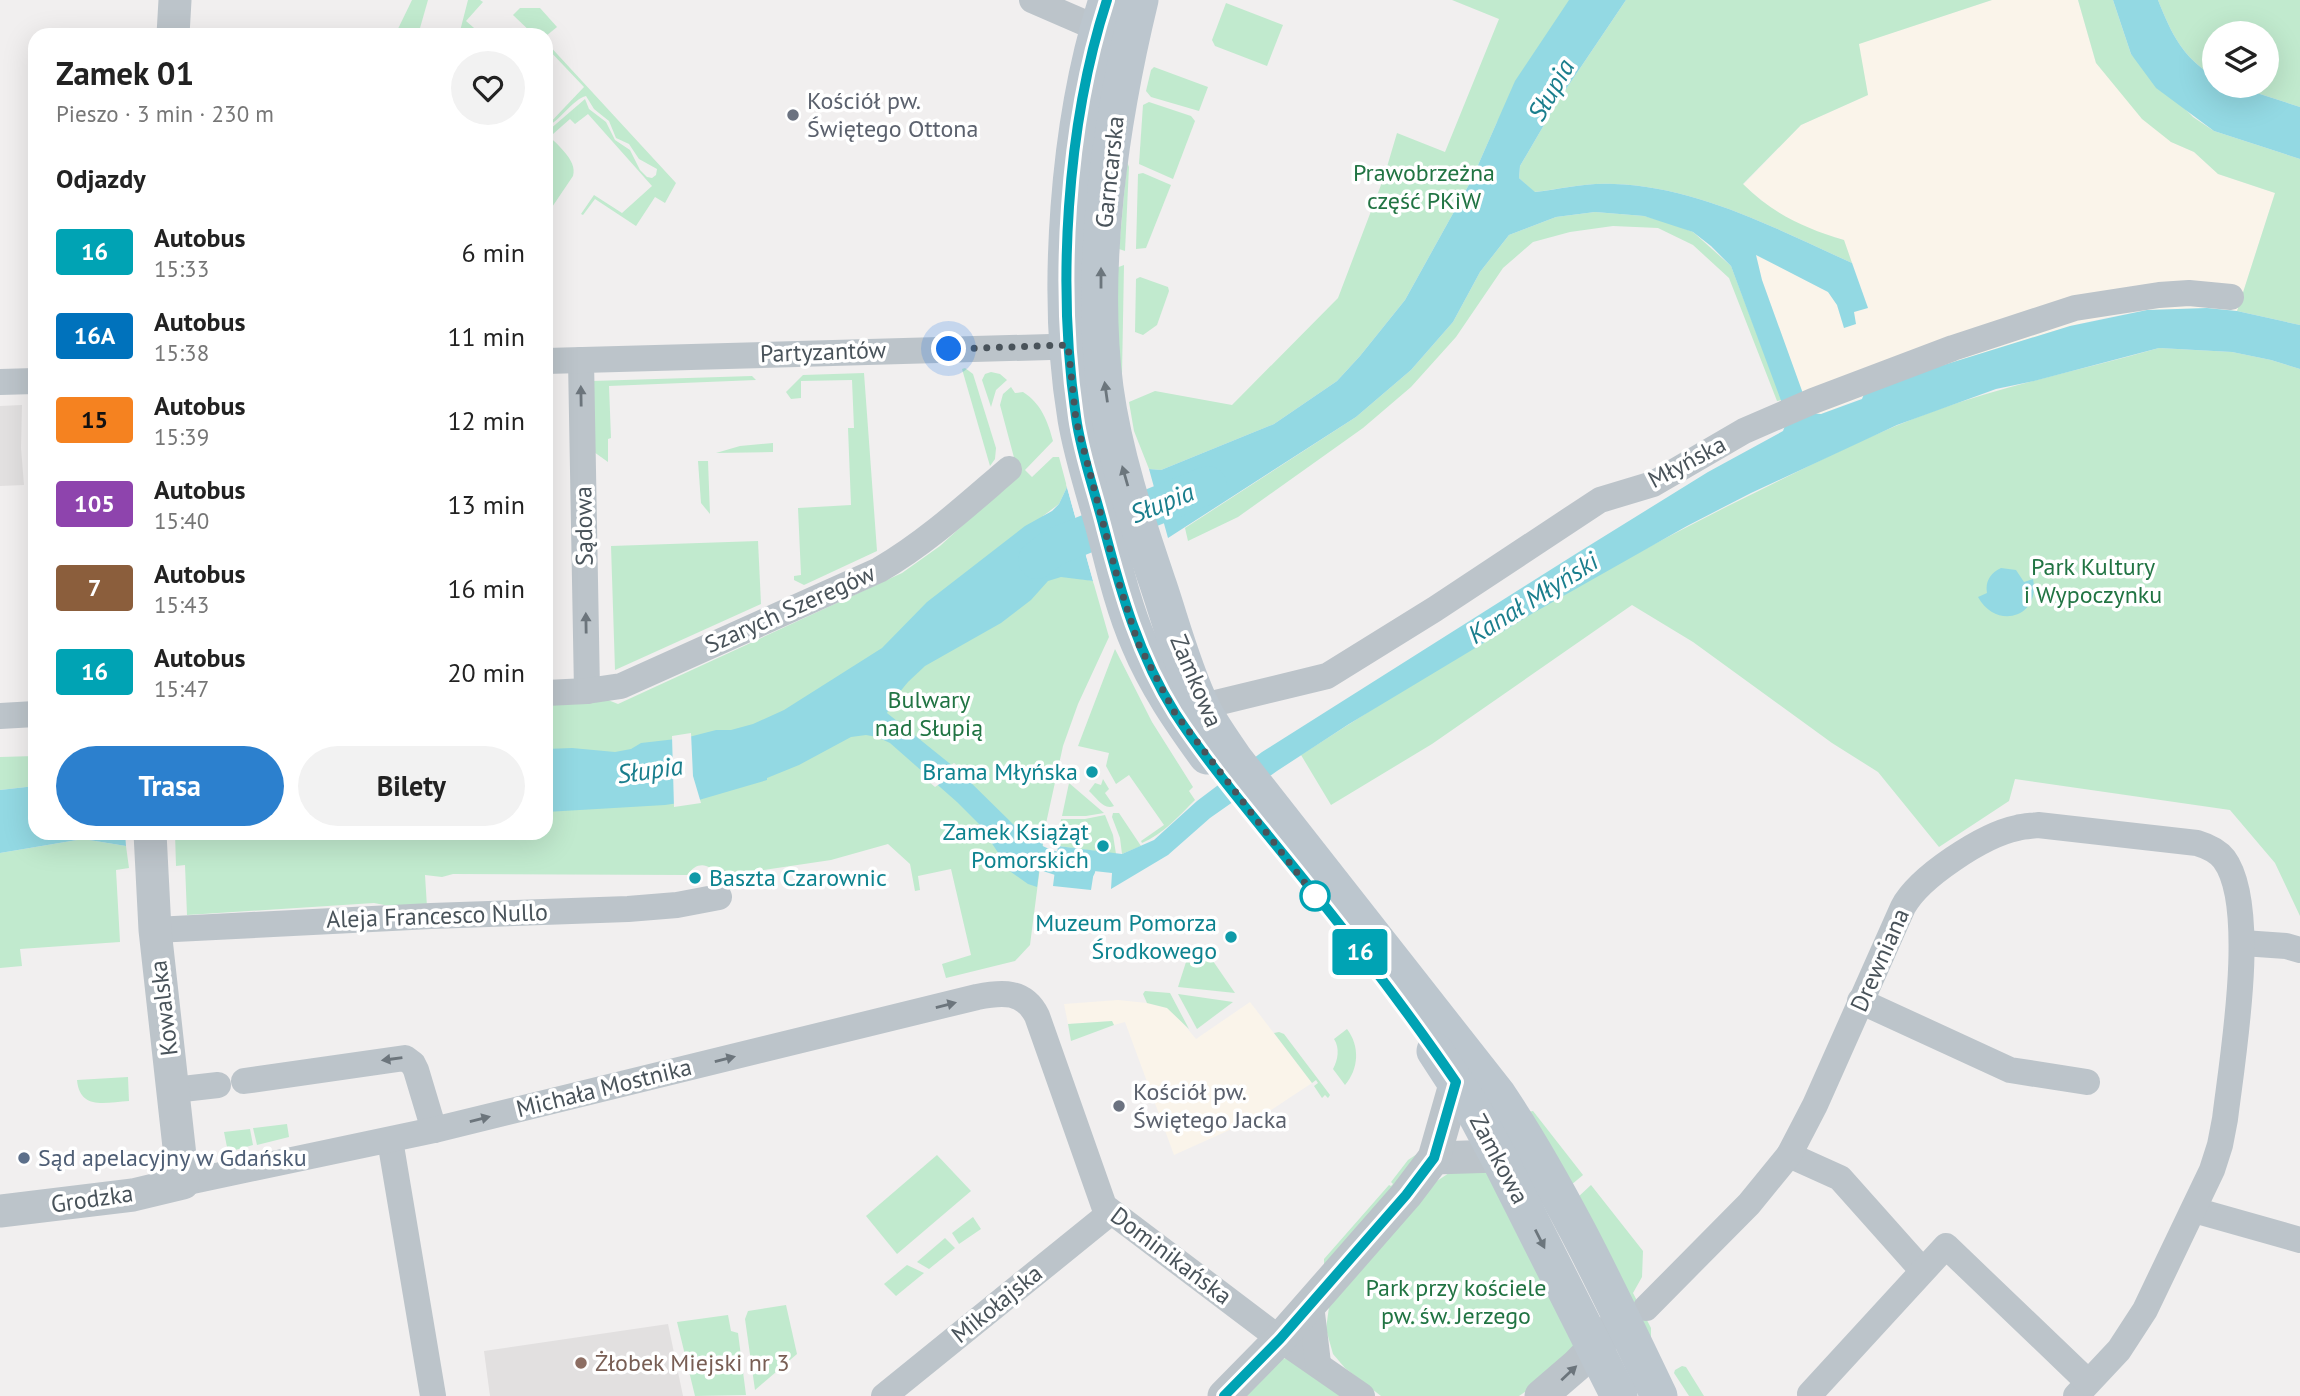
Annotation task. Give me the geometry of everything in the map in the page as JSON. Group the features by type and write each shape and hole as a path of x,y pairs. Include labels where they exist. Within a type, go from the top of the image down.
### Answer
{"main road":[{"name":"Garncarska","path":"1084,346 1101,253 1109,168 1111,24 1140,0"},
{"name":"Zamkowa","path":"1084,346 1118,580 1138,643 1189,710 1235,760 1498,1095 1634,1313 1659,1396"},
{"name":"Zamkowa","path":"1098,443 1150,562 1189,710 1210,761 1418,1026 1456,1082 1498,1156 1619,1396"}],"street":[{"path":"173,28 174,0"},
{"path":"1032,0 1111,24"},
{"name":"Młyńska","path":"1189,710 1327,676 1600,500 1653,484 1744,431 1813,401 1953,348 2075,308 2189,293 2231,297"},
{"name":"Partyzantów","path":"553,361 1084,346"},
{"name":"Sądowa","path":"581,360 587,691"},
{"path":"0,382 28,380"},
{"name":"Szarych Szeregów","path":"553,693 621,687 879,570 920,544 1009,469"},
{"path":"0,716 28,714"},
{"name":"Drewniana","path":"1634,1313 1749,1204 1790,1155 1910,894 1930,875 1972,848 2015,828 2038,825 2197,843 2212,848 2223,857 2235,881 2243,943"},
{"name":"Kowalska","path":"150,840 155,930 183,1183"},
{"name":"Aleja Francesco Nullo","path":"155,930 628,909 677,905 719,897"},
{"path":"1810,1394 1945,1246 2082,1389 2119,1350 2145,1310 2194,1210 2216,1157 2225,1119 2243,943 2286,946 2300,950"},
{"name":"Michała Mostnika","path":"183,1183 434,1130 977,997 1003,993 1023,999"},
{"name":"Dominikańska","path":"1023,999 1037,1016 1102,1203 1110,1213 1362,1396"},
{"path":"1860,1002 2010,1070 2087,1082"},
{"path":"244,1081 405,1058 414,1064 434,1130"},
{"path":"1224,1396 1311,1305 1406,1195 1434,1158 1456,1082"},
{"path":"174,1090 218,1084"},
{"path":"390,1140 433,1396"},
{"path":"1790,1155 1840,1178 1922,1270"},
{"path":"1434,1158 1498,1156 1541,1166"},
{"name":"Grodzka","path":"0,1211 133,1195 183,1183"},
{"path":"2194,1210 2300,1240"},
{"name":"Mikołajska","path":"884,1396 1110,1213"},
{"path":"1311,1305 1318,1363"},
{"path":"1541,1396 1634,1313"}],"shaded area":[{"path":"1992,0 2078,0 2096,63 2171,142 2194,152 2218,174 2275,193 2237,311 2207,308 2147,310 2070,326 1919,374 1821,414 1810,414 1762,280 1756,254 1828,292 1837,305 1844,328 1854,312 1868,307 1844,240 1804,228 1770,207 1743,185 1801,125 1868,95 1858,44"},
{"path":"22,405 24,485 0,486 0,406"},
{"path":"1118,1000 1167,1008 1196,1039 1250,1002 1312,1083 1265,1114 1174,1155 1125,1022 1114,1025 1112,1021 1068,1024 1064,1004"},
{"name":"Żłobek Miejski nr 3","path":"668,1324 683,1396 490,1396 484,1351"}],"green space":[{"path":"412,0 428,0 420,28 398,28"},
{"path":"468,0 483,2 466,21 474,28 461,28"},
{"name":"Prawobrzeżna część PKiW","path":"1452,0 1573,0 1497,122 1471,181 1405,300 1337,381 1274,424 1161,470 1149,469 1134,431 1129,402 1155,391 1232,405 1338,298 1384,177 1397,133 1445,152 1499,19"},
{"path":"1626,0 1992,0 1859,44 1868,95 1801,125 1743,184 1766,204 1790,219 1844,240 1852,263 1736,212 1676,193 1646,187 1604,184 1534,192 1519,178 1520,166 1558,101"},
{"path":"2078,0 2113,0 2131,54 2193,117 2214,131 2300,159 2300,325 2237,311 2275,193 2218,174 2194,152 2171,142 2142,119 2096,63"},
{"path":"2158,0 2300,0 2300,107 2272,98 2279,98 2279,21 2202,21 2202,68 2179,44"},
{"path":"1226,3 1283,25 1267,66 1215,46 1212,40"},
{"path":"520,8 540,8 557,27 553,30 553,28 527,28 513,15"},
{"path":"553,50 676,183 665,203 655,197 636,226 595,199 583,215 581,214 594,195 622,213 652,186 588,114 575,124 570,119 553,134 553,127 585,99 589,109 606,122 615,140 630,150 640,170 647,177 656,175 657,169 639,159 629,144 616,138 609,121 594,109 586,96 576,101 553,122 584,87 553,54"},
{"path":"1154,67 1208,87 1199,111 1151,97 1146,91"},
{"path":"1149,102 1191,116 1195,121 1173,179 1139,164 1143,105"},
{"path":"553,140 569,158 574,170 573,176 553,206"},
{"path":"1127,162 1129,167 1125,251 1119,249"},
{"path":"1143,173 1171,185 1146,248 1136,249 1138,174"},
{"path":"1595,212 1644,216 1693,232 1731,266 1782,400 1777,401 1729,278 1693,245 1658,228 1613,226 1570,232 1533,242 1503,268 1456,337 1411,387 1363,428 1238,517 1188,541 1185,528 1356,417 1411,370 1453,322 1480,272 1509,235 1556,217"},
{"path":"1124,265 1122,374 1118,378 1116,268"},
{"path":"1140,277 1168,287 1169,291 1157,325 1143,335 1135,332 1136,279"},
{"name":"Park Kultury i Wypoczynku","path":"2159,348 2232,352 2300,369 2300,916 2275,863 2230,810 2015,779 2009,801 1939,847 1878,772 1832,743 1693,642 1632,605 1432,744 1331,805 1301,755 1406,688 1567,592 1677,532 1832,455 1908,421 1962,401"},
{"path":"965,368 973,374 996,448 995,459 990,466 962,369"},
{"path":"864,373 877,551 804,585 794,580 794,576 801,575 798,508 851,505 848,428 854,428 852,380 801,381 801,398 791,399 786,392 803,375"},
{"path":"985,374 1000,374 1007,380 996,390 991,407 982,380"},
{"path":"752,376 756,380 609,386 611,438 608,439 608,462 594,452 592,381"},
{"name":"Bulwary nad Słupią","path":"1011,387 1015,393 1023,392 1029,396 1049,427 1053,441 1025,470 1032,477 1053,457 1059,457 1067,487 1059,504 1043,516 1071,577 1093,581 1109,637 1078,704 1063,746 1045,828 1030,945 1015,961 946,978 942,964 971,955 951,869 918,876 920,890 915,891 910,864 888,844 831,860 723,876 716,876 710,868 702,865 694,868 688,875 425,875 427,907 400,908 374,903 187,915 185,865 176,866 175,840 553,840 553,699 608,700 618,704 902,573 940,546 998,493 1016,465 1000,405 1003,394"},
{"path":"773,443 773,452 716,453 740,446"},
{"path":"698,461 708,461 710,514 701,503"},
{"path":"758,541 761,604 615,670 611,546"},
{"path":"1115,649 1152,722 1193,787 1189,791 1195,800 1164,830 1142,843 1141,841 1164,825 1129,775 1116,784 1106,766 1109,753 1078,746"},
{"path":"28,756 28,787 0,790 0,757"},
{"path":"1103,779 1109,789 1105,793 1114,806 1107,807 1089,791 1095,783 1101,785"},
{"path":"1069,783 1104,813 1062,816"},
{"path":"1113,813 1119,813 1141,846 1122,854"},
{"path":"1105,815 1113,835 1116,854 1058,846 1061,819 1085,819"},
{"path":"77,840 126,846 129,868 116,870 120,942 20,949 22,966 0,968 0,853"},
{"path":"1208,959 1213,961 1235,993 1178,987 1186,962 1199,965"},
{"path":"1145,991 1170,993 1189,1029 1167,1008 1147,1003 1143,994"},
{"path":"1178,994 1233,1002 1197,1029"},
{"path":"1112,1021 1114,1025 1071,1041 1068,1024"},
{"path":"1347,1029 1354,1043 1356,1057 1353,1072 1345,1085 1333,1069 1338,1054 1334,1039"},
{"path":"1274,1033 1284,1034 1330,1095 1328,1098 1325,1095 1322,1098 1314,1086 1318,1083 1316,1080 1312,1083"},
{"path":"128,1077 129,1101 112,1102 89,1101 79,1090 77,1080"},
{"path":"1533,1111 1583,1175 1571,1185 1527,1112"},
{"path":"287,1124 289,1137 257,1145 253,1128"},
{"path":"250,1129 253,1145 228,1152 224,1132"},
{"path":"1420,1152 1410,1170 1324,1265 1324,1259 1389,1185 1393,1184 1391,1182 1408,1160"},
{"path":"937,1155 971,1191 897,1254 866,1216"},
{"name":"Park przy kościele pw. św. Jerzego","path":"1487,1164 1582,1345 1557,1370 1519,1396 1381,1396 1345,1368 1333,1354 1326,1329 1329,1307 1437,1181 1452,1171"},
{"path":"1591,1185 1643,1251 1642,1277 1633,1293 1651,1328 1651,1340 1577,1198"},
{"path":"973,1217 981,1229 959,1244 952,1233"},
{"path":"945,1238 955,1248 929,1269 917,1262"},
{"path":"907,1265 924,1273 896,1296 884,1284"},
{"path":"786,1305 797,1354 755,1390 745,1319 748,1311"},
{"path":"728,1315 731,1331 738,1333 746,1395 695,1396 677,1322"},
{"path":"1287,1358 1343,1396 1240,1396 1281,1359"},
{"path":"1682,1366 1686,1367 1704,1396 1689,1396 1674,1373"}],"water":[{"path":"1569,0 1626,0 1558,101 1520,166 1519,178 1535,192 1604,184 1646,187 1676,193 1736,212 1852,263 1868,308 1854,312 1856,324 1844,328 1837,305 1828,292 1756,255 1762,280 1810,413 1821,414 1862,399 1866,389 2070,326 2147,310 2207,308 2237,311 2300,325 2300,369 2232,352 2159,348 1996,389 1897,425 1687,526 1535,612 1349,724 1277,771 1210,818 1168,855 1111,889 1112,873 1094,871 1091,890 1053,886 1058,846 1122,854 1154,840 1197,801 1262,752 1708,472 1783,431 1789,422 1731,266 1711,246 1693,232 1644,216 1595,212 1556,217 1509,235 1480,272 1453,322 1411,370 1356,417 1168,538 1149,469 1161,470 1274,424 1337,381 1360,356 1405,300 1471,181 1515,81"},
{"path":"2113,0 2158,0 2179,44 2202,68 2202,98 2272,98 2300,107 2300,159 2214,131 2156,88 2131,54"},
{"path":"1067,487 1093,581 1061,577 1048,581 1031,600 1001,623 925,666 894,699 887,713 959,771 1028,838 1043,842 1037,887 1011,872 979,824 957,802 890,743 866,735 851,737 767,780 699,800 665,805 553,812 553,749 615,752 631,749 641,743 685,738 716,730 731,730 753,724 784,710 882,648 927,602 1025,526 1059,504"},
{"path":"2001,568 2016,570 2024,582 2033,579 2034,592 2030,603 2016,615 1996,614 1986,608 1978,597 1987,593 1989,578"},
{"path":"28,787 28,840 77,840 0,853 0,790"},
{"path":"89,840 126,840 126,846"}],"pier":[{"path":"1066,484 1071,486 1097,580 1094,584"},
{"path":"691,733 693,776 701,803 674,807 672,736"},
{"path":"954,763 962,769 935,787 928,781"}],"waterway":[{"name":"Słupia","path":"1037,560 1054,547 1208,485"},
{"name":"Kanał Młyński","path":"1016,842 1048,861 1084,869"}],"bus line":[{"name":"16","path":"1107,0 1097,30 1076,140 1066,300 1076,420 1128,614 1138,643 1175,713 1418,1026 1456,1082 1434,1158 1336,1277 1224,1396"}],"place":[{"name":"Kościół pw. Świętego Ottona","path":"793,115"},
{"name":"Brama Młyńska","path":"1092,772"},
{"name":"Zamek Książąt Pomorskich","path":"1103,846"},
{"name":"Baszta Czarownic","path":"695,878"},
{"name":"Muzeum Pomorza Środkowego","path":"1231,937"},
{"name":"Kościół pw. Świętego Jacka","path":"1119,1106"},
{"name":"Sąd apelacyjny w Gdańsku","path":"24,1158"},
{"name":"Żłobek Miejski nr 3","path":"581,1363"}],"route":[{"path":"949,349 1068,345 1076,420 1118,580 1138,643 1175,713 1315,896"}]}
